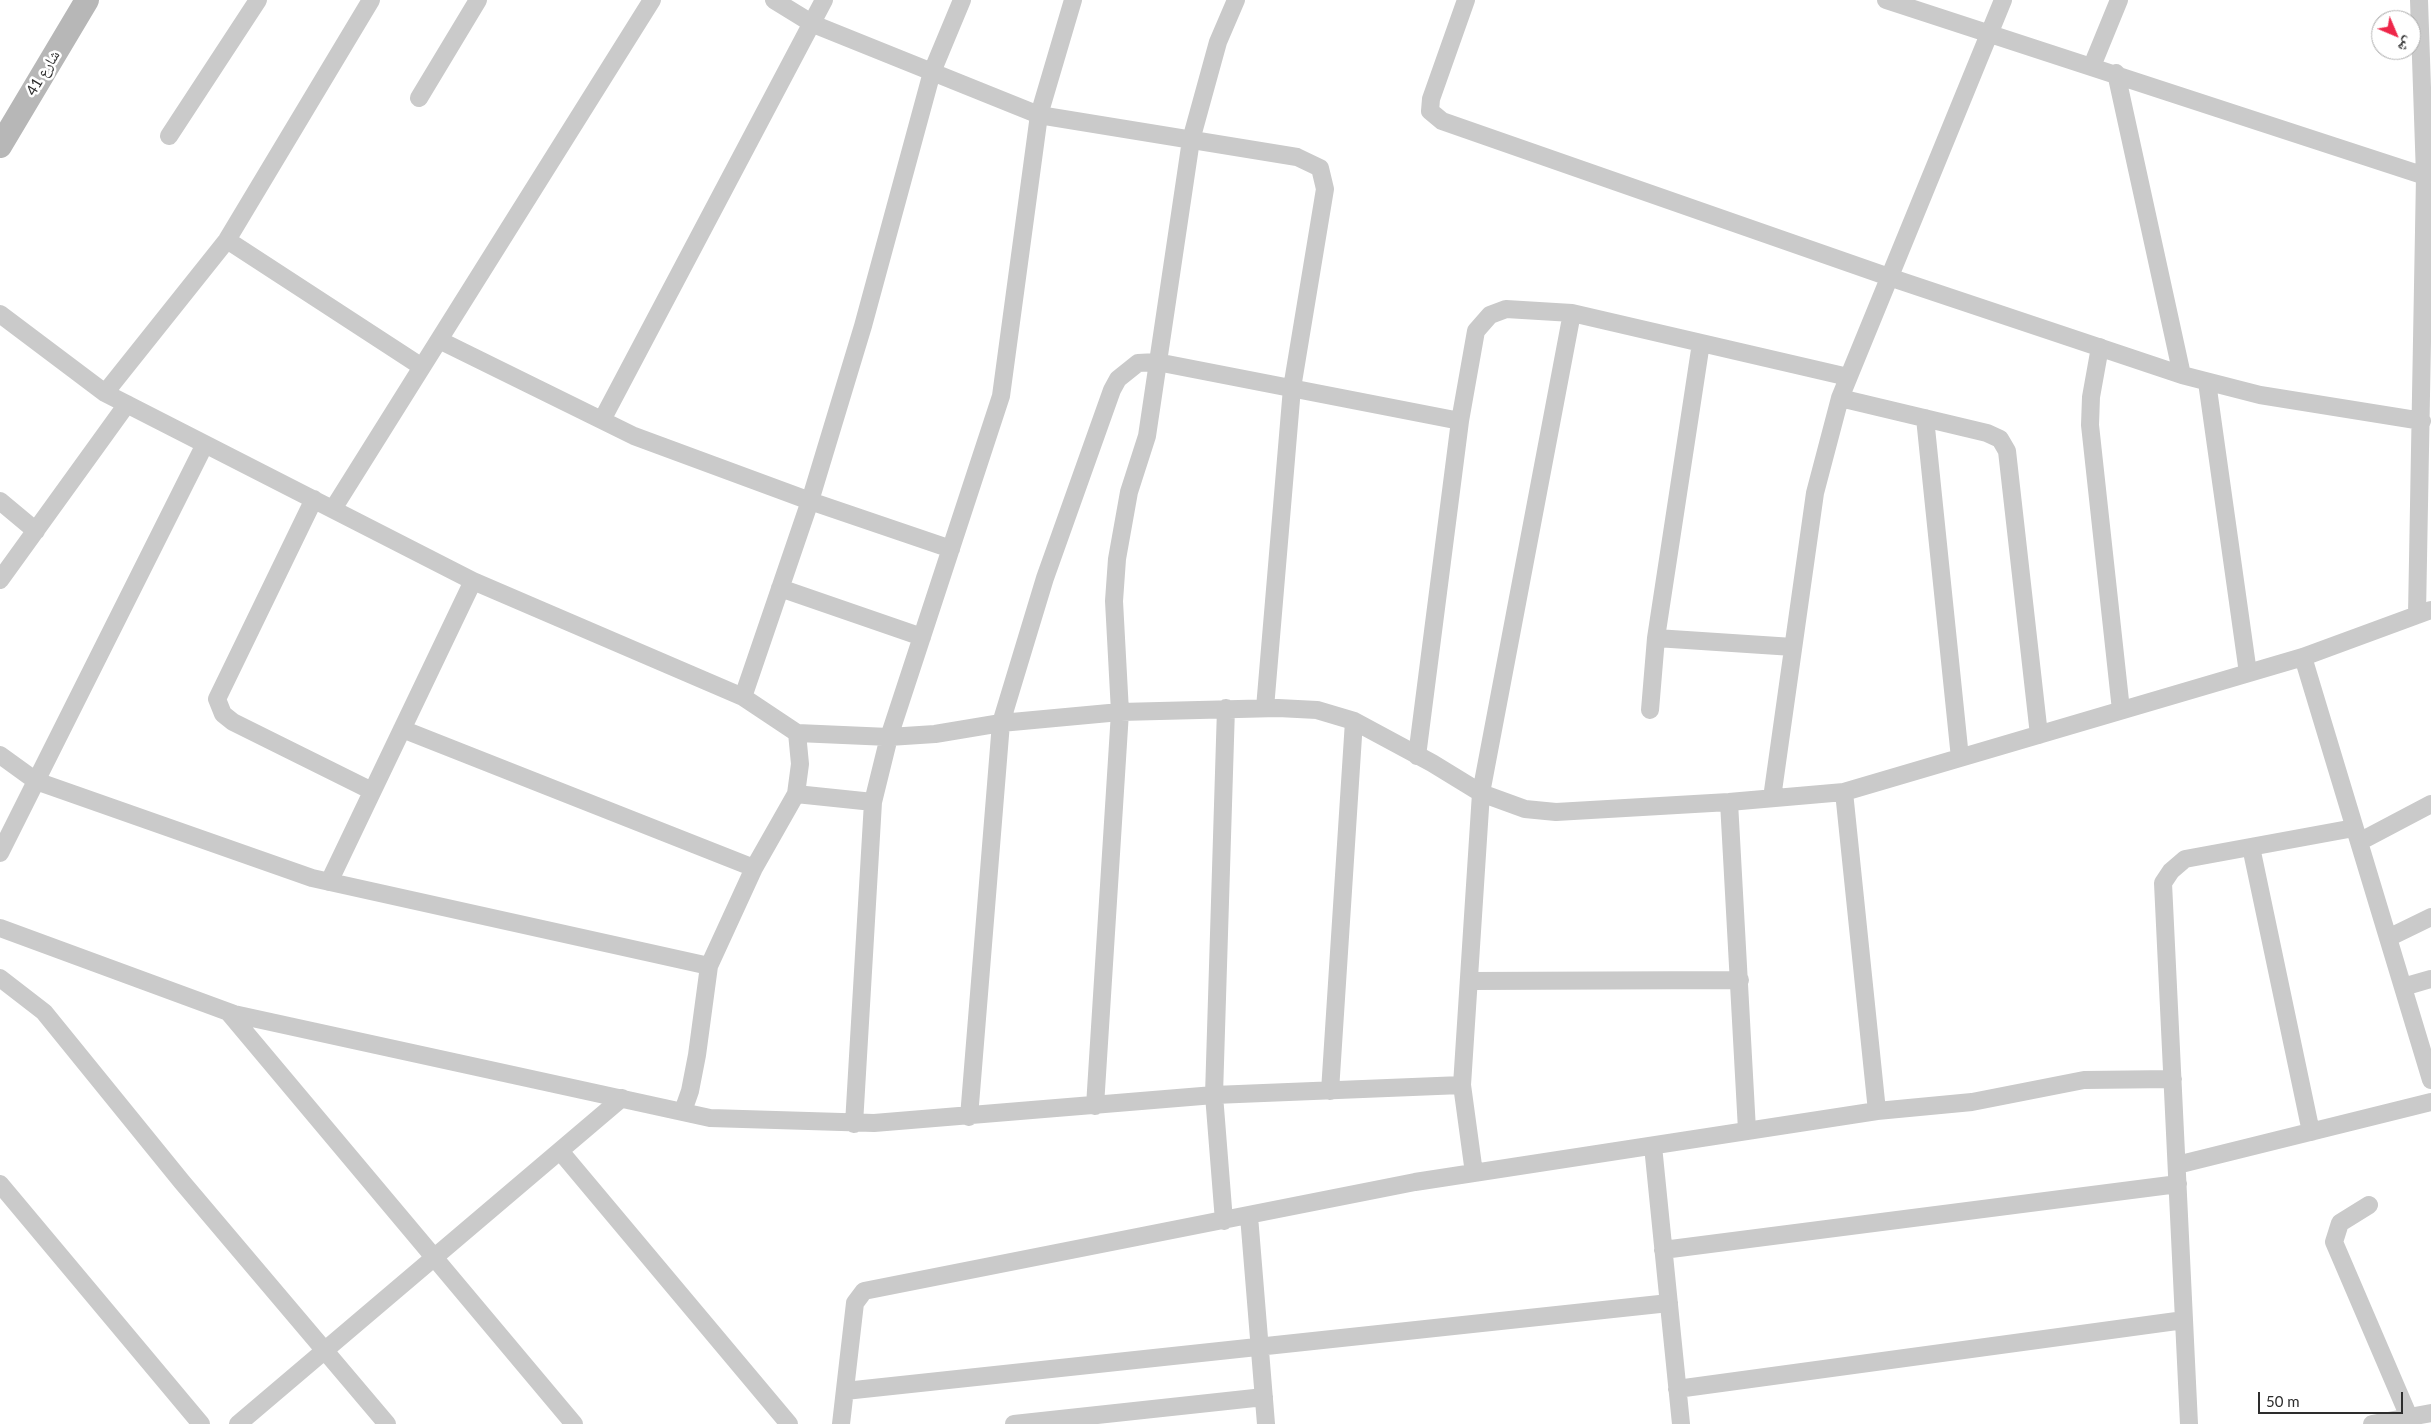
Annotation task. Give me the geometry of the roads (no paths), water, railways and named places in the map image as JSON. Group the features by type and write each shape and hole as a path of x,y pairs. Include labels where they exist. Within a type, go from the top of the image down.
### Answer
{"street":[{"name":"شارع 41","path":"3,132 87,0"},
{"path":"169,136 258,0"},
{"path":"105,393 227,240 371,0"},
{"path":"419,98 478,0"},
{"path":"333,509 652,0"},
{"path":"774,0 812,24 1039,115 1297,157 1320,168 1325,189 1292,388 1265,708"},
{"path":"602,420 824,0"},
{"path":"743,697 810,501 863,326 932,72 962,0"},
{"path":"854,1124 873,802 889,737 1001,396 1039,115 1073,0"},
{"path":"1095,1106 1120,712 1114,601 1117,559 1129,492 1147,436 1191,140 1218,42 1236,0"},
{"path":"1466,0 1431,99 1430,111 1442,121 1889,277 2182,375 2260,395 2422,422"},
{"path":"1886,0 2426,176"},
{"path":"1772,798 1815,494 1840,398 2003,0"},
{"path":"2092,66 2119,0"},
{"path":"0,314 105,393 473,581 743,697 797,733 889,737 936,734 1002,723 1120,712 1226,708 1317,710 1354,721 1480,793 1525,809 1556,812 1729,802 1844,792 2303,657 2424,612 2422,422 2426,176 2419,0"},
{"path":"2116,74 2182,375"},
{"path":"227,240 422,367"},
{"path":"1417,756 1460,422 1476,331 1490,315 1506,309 1572,313 1848,377"},
{"path":"1474,1173 1462,1085 1480,793 1572,313"},
{"path":"439,340 634,436 810,501 951,550"},
{"path":"1650,710 1656,638 1701,343"},
{"path":"2100,348 2091,398 2090,425 2122,710"},
{"path":"969,1117 1002,723 1046,578 1112,390 1118,379 1128,368 1138,363 1157,362 1460,422"},
{"path":"2208,382 2248,673"},
{"path":"1840,398 1987,432 2000,439 2007,451 2039,735"},
{"path":"0,580 128,404"},
{"path":"1925,418 1960,758"},
{"path":"0,853 205,444"},
{"path":"314,499 217,700 223,714 233,722 372,791"},
{"path":"0,501 36,531"},
{"path":"329,882 473,581"},
{"path":"780,588 922,637"},
{"path":"1656,638 1793,648"},
{"path":"2303,657 2431,1080"},
{"path":"1224,1221 1214,1095 1226,708"},
{"path":"1330,1090 1354,721"},
{"path":"402,729 754,868"},
{"path":"683,1111 690,1091 697,1054 710,966 754,868 796,794 800,764 797,733"},
{"path":"0,755 36,781 302,875 710,966"},
{"path":"1844,792 1877,1111"},
{"path":"796,794 873,802"},
{"path":"1729,802 1748,1130"},
{"path":"2189,1424 2163,883 2171,871 2185,859 2251,847 2357,835 2431,804"},
{"path":"2251,847 2310,1132"},
{"path":"2388,938 2431,917"},
{"path":"0,928 229,1012 710,1118 854,1124 969,1117 1214,1095 1462,1085"},
{"path":"0,978 44,1012 182,1182 388,1424"},
{"path":"2403,987 2431,979"},
{"path":"1469,981 1740,980"},
{"path":"229,1012 574,1424"},
{"path":"841,1424 855,1303 864,1291 1415,1182 1877,1111 1972,1102 2084,1080 2173,1079"},
{"path":"238,1424 622,1098"},
{"path":"2177,1165 2431,1102"},
{"path":"1653,1146 1681,1424"},
{"path":"560,1151 789,1424"},
{"path":"0,1184 201,1424"},
{"path":"1664,1250 2178,1184"},
{"path":"2369,1205 2340,1223 2334,1242 2409,1417"},
{"path":"1249,1216 1266,1424"},
{"path":"845,1391 1669,1303"},
{"path":"1678,1389 2184,1320"},
{"path":"1014,1424 1264,1397"},
{"path":"2372,1424 2431,1413"}]}
